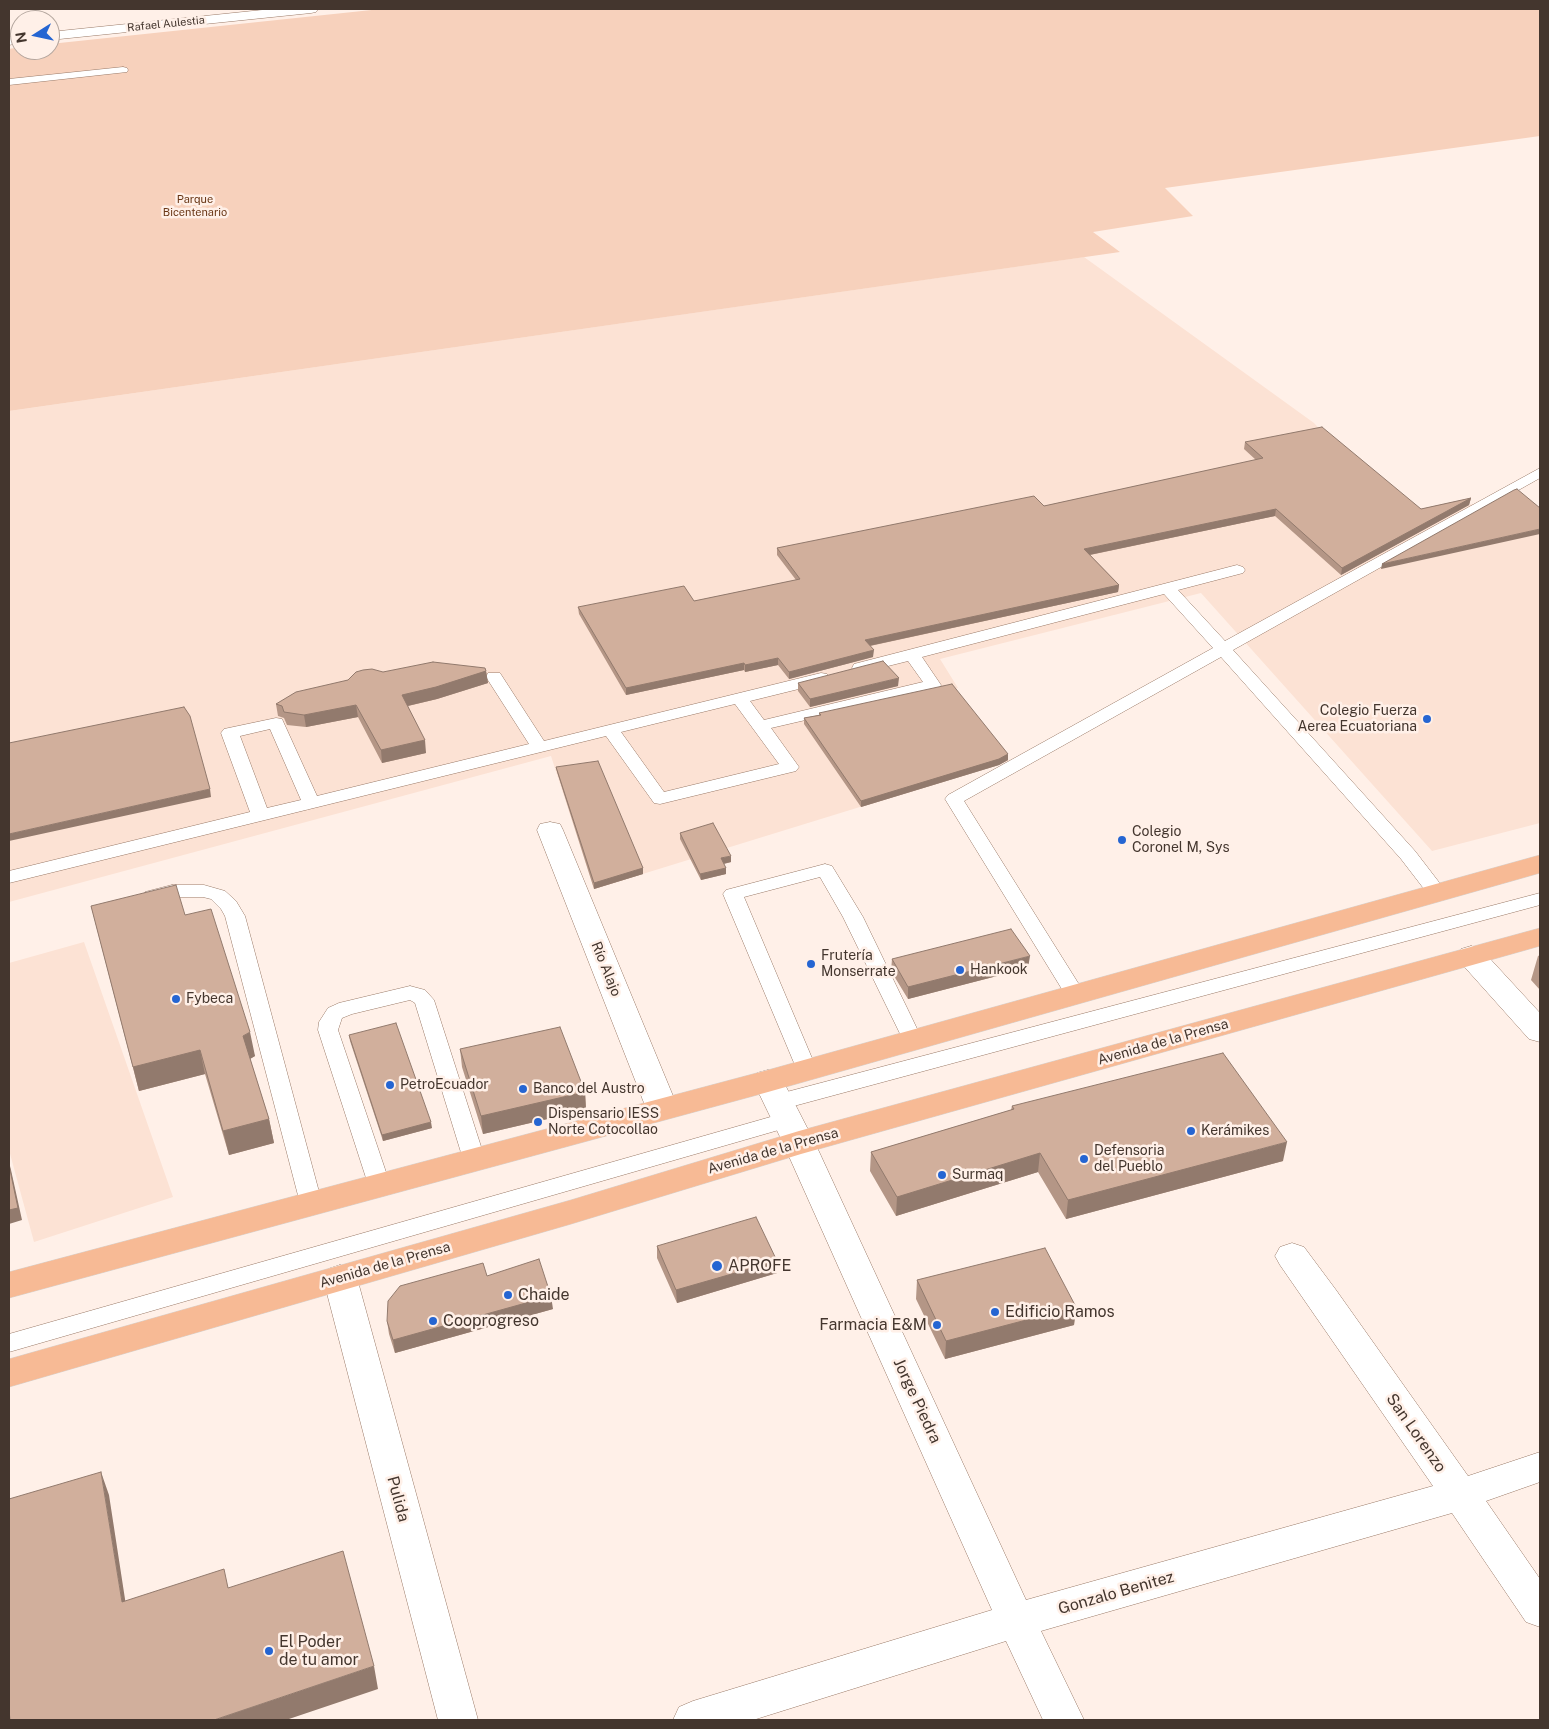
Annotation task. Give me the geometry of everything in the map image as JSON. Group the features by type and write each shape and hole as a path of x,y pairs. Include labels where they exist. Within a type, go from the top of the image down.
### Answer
{"main road":[{"name":"Avenida de la Prensa","path":"783,1112 808,1070 1540,864"},
{"name":"Avenida de la Prensa","path":"9,1373 340,1278 783,1112 1471,956 1540,937"},
{"name":"Avenida de la Prensa","path":"9,1285 662,1108 783,1112"}],"street":[{"name":"Rafael Aulestia","path":"60,35 241,12 311,9"},
{"name":"Río Alajo","path":"550,830 662,1108"},
{"path":"1471,956 1540,1032"},
{"name":"Jorge Piedra","path":"783,1112 1016,1621 1064,1720"},
{"name":"San Lorenzo","path":"1292,1256 1324,1299 1540,1610"},
{"name":"Pulida","path":"340,1278 458,1720"},
{"name":"Gonzalo Benitez","path":"692,1720 1016,1621 1459,1495 1540,1467"}],"lane":[{"path":"9,82 123,70"},
{"path":"1075,994 954,799 1540,472"},
{"path":"9,877 740,699 1237,570"},
{"path":"1168,588 1408,855 1438,894"},
{"path":"759,726 933,685 912,654"},
{"path":"494,677 539,747"},
{"path":"610,730 660,799 790,767 740,699"},
{"path":"260,815 230,733 276,723 311,802"},
{"path":"808,1070 733,894 825,870 853,917 913,1041"},
{"path":"134,899 172,891 204,891 218,895 229,905 235,916 310,1203"},
{"path":"9,1343 783,1112 1540,899"},
{"path":"379,1184 328,1030 329,1022 335,1013 346,1008 410,993 418,995 424,1000 474,1159"}],"shaded area":[{"path":"1084,257 1314,423 1325,435 1422,515 1515,495 1540,514 1540,823 1432,851 1201,593 940,659 958,688 952,690 1009,761 594,889 551,756 9,902 9,411"},
{"path":"84,942 173,1197 34,1242 9,1150 9,963"}],"green space":[{"name":"Parque Bicentenario","path":"381,9 1540,9 1540,136 1165,188 1193,216 1093,232 1120,252 9,411 9,49 10,60 60,60 60,43"}],"building":[{"path":"1322,427 1421,509 1471,498 1342,568 1276,509 1084,549 1119,585 865,640 874,650 789,672 778,658 745,665 744,663 626,688 578,607 684,586 694,601 800,579 777,548 1034,496 1044,506 1263,458 1245,442"},
{"path":"1517,489 1540,508 1540,529 1382,564 1514,490"},
{"path":"883,661 899,678 810,699 798,683"},
{"path":"433,662 485,668 486,671 436,687 402,695 425,740 381,750 356,705 304,715 284,712 282,706 276,704 296,692 348,680 356,672 363,670 372,669 383,672"},
{"path":"952,684 1008,754 999,759 861,801 804,718 821,715 819,713"},
{"path":"184,707 190,716 210,789 9,834 9,743"},
{"path":"598,761 643,868 594,883 556,767"},
{"path":"713,823 731,856 721,858 726,868 700,874 680,833"},
{"name":"Fybeca","path":"176,885 185,915 211,909 250,1032 243,1036 269,1119 223,1131 200,1050 133,1067 91,906"},
{"path":"1011,929 1030,956 908,987 892,959"},
{"name":"PetroEcuador","path":"396,1023 431,1122 382,1135 349,1035"},
{"name":"Banco del Austro","path":"560,1027 585,1092 481,1116 460,1049"},
{"path":"1223,1053 1287,1142 1068,1200 1040,1153 897,1197 871,1152 1014,1109 1012,1106"},
{"path":"9,1165 18,1208 9,1210"},
{"name":"APROFE","path":"756,1217 777,1261 676,1290 657,1246"},
{"name":"Edificio Ramos","path":"1045,1248 1076,1307 946,1341 917,1280"},
{"path":"539,1259 551,1296 393,1340 387,1321 388,1301 400,1286 483,1263 487,1276"},
{"path":"101,1472 122,1602 224,1569 228,1588 343,1551 374,1666 214,1720 10,1720 9,1499"}],"place":[{"name":"Colegio Fuerza Aerea Ecuatoriana","path":"1427,719"},
{"name":"Colegio Coronel M, Sys","path":"1122,840"},
{"name":"Frutería Monserrate","path":"811,964"},
{"name":"Hankook","path":"960,970"},
{"name":"Fybeca","path":"176,999"},
{"name":"PetroEcuador","path":"390,1085"},
{"name":"Banco del Austro","path":"523,1089"},
{"name":"Dispensario IESS Norte Cotocollao","path":"538,1122"},
{"name":"Kerámikes","path":"1191,1131"},
{"name":"Defensoria del Pueblo","path":"1084,1159"},
{"name":"Surmaq","path":"942,1175"},
{"name":"APROFE","path":"717,1266"},
{"name":"Chaide","path":"508,1295"},
{"name":"Edificio Ramos","path":"995,1312"},
{"name":"Cooprogreso","path":"433,1321"},
{"name":"Farmacia E&M","path":"937,1325"},
{"name":"El Poder de tu amor","path":"269,1651"}]}
